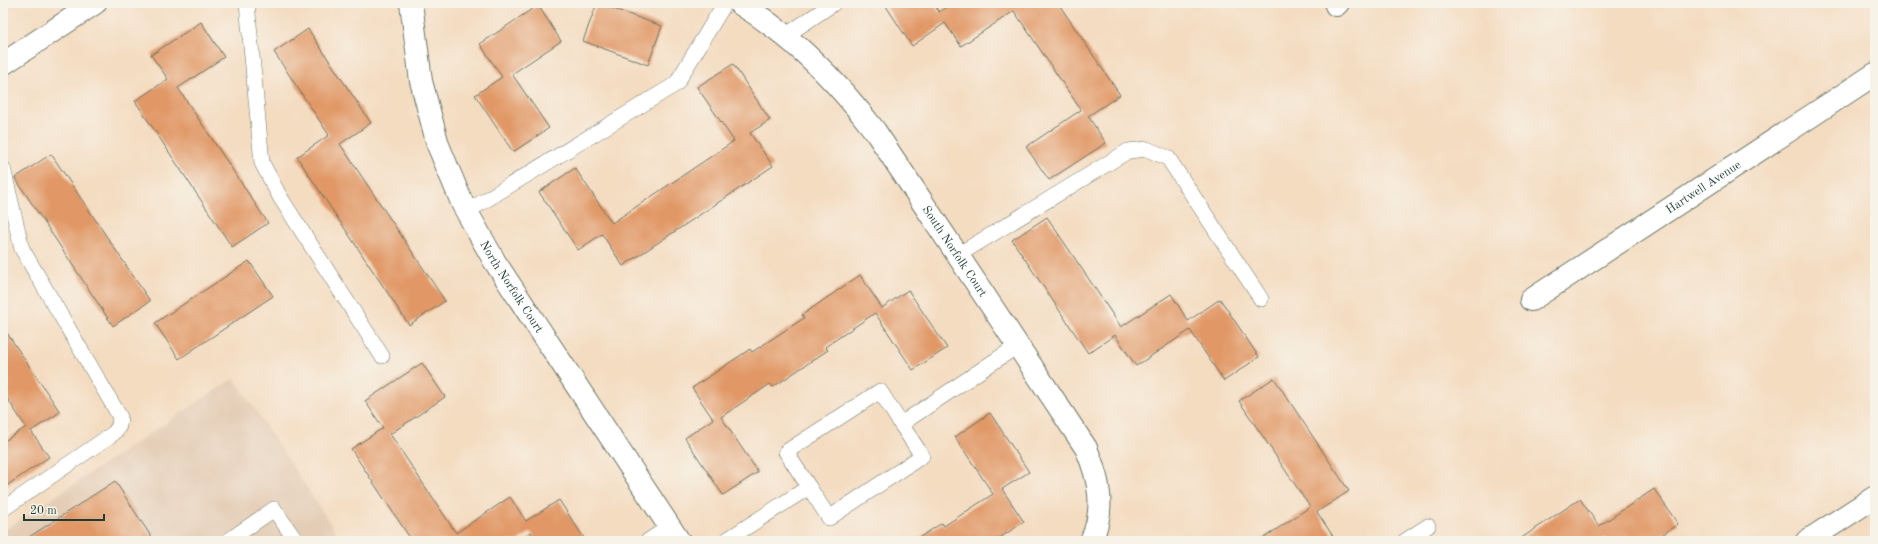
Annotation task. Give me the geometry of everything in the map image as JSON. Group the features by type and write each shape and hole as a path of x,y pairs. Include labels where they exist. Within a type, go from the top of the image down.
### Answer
{"street":[{"path":"3,64 95,3"},
{"name":"North Norfolk Court","path":"411,3 421,81 438,145 466,212 495,262 674,534"},
{"name":"South Norfolk Court","path":"739,3 760,16 807,54 849,97 875,131 1086,448 1096,471 1099,489 1099,514 1091,541"},
{"name":"Hartwell Avenue","path":"1531,300 1875,74"},
{"path":"1807,541 1875,497"}],"lane":[{"path":"247,3 262,163 280,197 382,356"},
{"path":"466,212 676,84 725,3"},
{"path":"785,36 834,3"},
{"path":"958,256 1128,151 1148,149 1168,158 1261,299"},
{"path":"3,168 22,249 120,417 119,426 114,433 3,509"},
{"path":"901,424 1017,346"},
{"path":"880,391 901,424 922,456 829,518 786,452 880,391"},
{"path":"725,541 809,487"},
{"path":"228,541 274,509 296,541"},
{"path":"1405,541 1428,526"},
{"path":"648,541 674,534"}],"shaded area":[{"path":"234,378 342,541 3,541 3,531"}],"building":[{"path":"597,3 662,26 648,65 583,41"},
{"path":"884,3 933,3 939,12 952,3 1058,3 1120,95 1088,116 1106,143 1049,180 1026,147 1081,110 1014,11 961,46 945,23 912,46"},
{"path":"538,5 561,41 512,74 549,128 513,152 475,95 502,77 480,44"},
{"path":"201,22 224,57 178,88 268,223 232,247 135,101 168,79 151,55"},
{"path":"308,29 371,123 340,144 445,301 409,325 297,157 329,135 274,52"},
{"path":"733,64 770,120 750,133 773,166 623,266 602,234 578,250 539,192 575,168 612,223 734,141 697,87"},
{"path":"51,154 150,301 113,326 15,178"},
{"path":"1047,217 1121,327 1171,294 1188,321 1220,299 1259,357 1224,381 1190,330 1136,366 1115,335 1088,353 1012,240"},
{"path":"249,261 273,296 179,359 155,323"},
{"path":"860,275 882,308 908,290 947,348 913,370 875,313 825,347 828,350 773,387 770,384 721,417 758,472 723,495 685,438 713,419 692,388 750,349 752,352 804,318 802,315"},
{"path":"3,327 60,412 31,431 49,457 3,488 3,442 26,427 3,392"},
{"path":"422,363 445,397 390,434 456,533 510,497 526,521 559,500 586,541 536,541 531,532 517,541 412,541 351,449 383,428 365,401"},
{"path":"1274,378 1349,491 1317,512 1336,541 1259,541 1310,507 1239,401"},
{"path":"990,413 1029,472 1002,489 1024,522 995,541 914,541 942,523 944,526 993,494 955,437"},
{"path":"115,481 154,541 23,541"},
{"path":"1654,489 1678,524 1653,541 1607,541 1604,537 1597,541 1517,541 1580,499 1599,526"}]}
